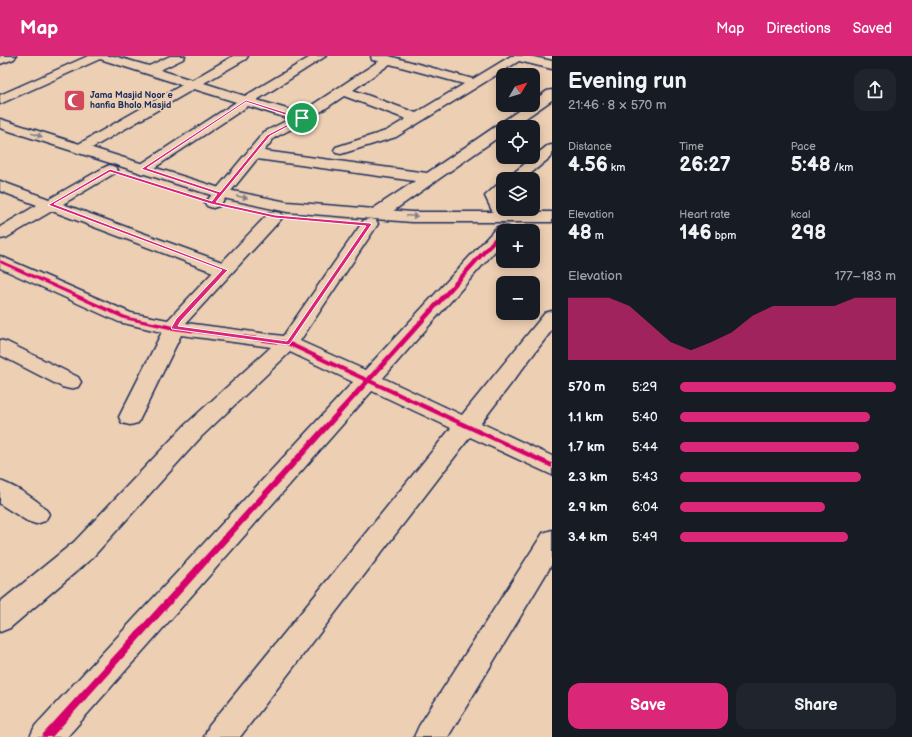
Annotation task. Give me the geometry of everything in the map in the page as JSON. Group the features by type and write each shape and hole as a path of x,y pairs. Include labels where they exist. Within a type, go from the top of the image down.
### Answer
{"street":[{"path":"0,60 10,56"},
{"path":"0,100 98,56"},
{"path":"102,56 302,118"},
{"path":"149,71 179,56"},
{"path":"80,148 242,56"},
{"path":"143,169 246,101 320,56"},
{"path":"372,56 475,83"},
{"path":"341,150 391,134 519,56 552,65"},
{"path":"216,198 269,135 302,118 389,60"},
{"path":"343,91 418,118"},
{"path":"513,120 552,94"},
{"path":"0,123 143,169 216,198 373,219 420,228 496,227"},
{"path":"0,619 83,550 193,431 288,343 373,219 496,132"},
{"path":"0,137 110,170 216,198 275,217 373,219"},
{"path":"523,172 552,149"},
{"path":"253,154 429,178"},
{"path":"0,234 110,170"},
{"path":"0,186 226,270"},
{"path":"496,194 493,196 496,204"},
{"path":"130,417 178,320 275,217"},
{"path":"518,224 552,217"},
{"path":"540,228 552,228"},
{"path":"46,737 496,236"},
{"path":"0,261 126,318 174,328 288,343 552,466"},
{"path":"220,737 552,316"},
{"path":"0,347 70,382"},
{"path":"0,491 36,514"},
{"path":"430,737 552,541"}],"cycle path":[{"path":"46,737 496,239"},
{"path":"0,261 126,318 174,328 288,343 552,466"}],"place":[{"name":"Jama Masjid Noor e hanfia Bholo Masjid","path":"74,100"}],"route":[{"path":"302,118 246,101 143,169 220,193 213,203 275,217 370,224 288,343 174,328 178,320 226,270 50,205 110,170 213,203 269,135 302,118"}]}
